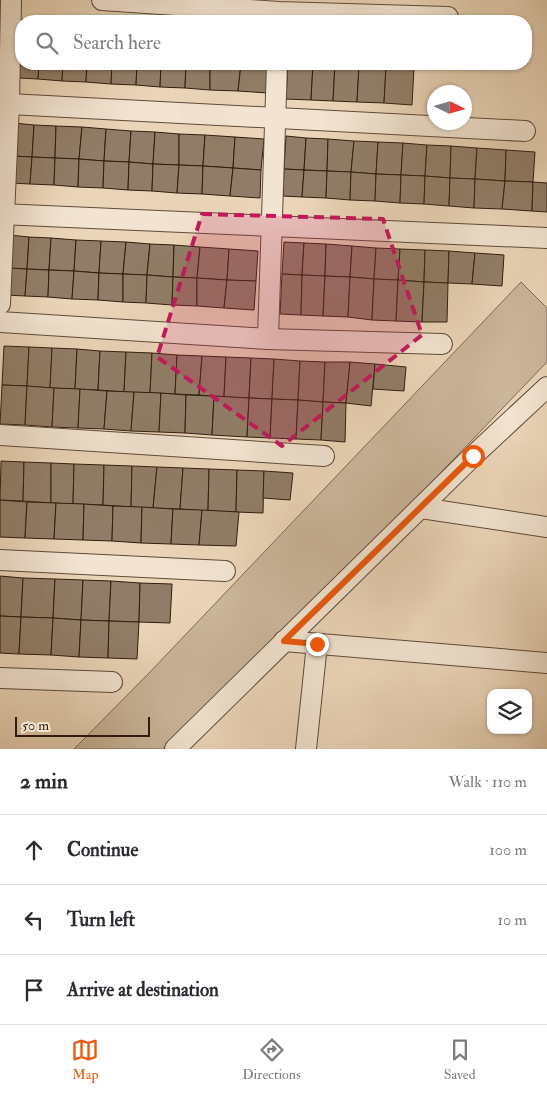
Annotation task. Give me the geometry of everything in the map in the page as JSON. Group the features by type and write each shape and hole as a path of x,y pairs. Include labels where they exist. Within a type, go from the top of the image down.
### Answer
{"street":[{"path":"0,304 2,214 9,104 11,0"},
{"path":"102,0 376,15"},
{"path":"268,339 278,70"},
{"path":"9,104 525,131"},
{"path":"2,214 547,238"},
{"path":"0,322 268,339 442,344"},
{"path":"174,749 473,456 547,387"},
{"path":"0,435 324,456"},
{"path":"421,508 547,527"},
{"path":"0,560 224,571"},
{"path":"284,641 547,663"},
{"path":"306,749 317,644"},
{"path":"0,678 112,682"}],"highlighted area":[{"path":"202,214 383,219 422,335 282,446 157,357"}],"shaded area":[{"path":"521,282 547,308 547,362 403,512 163,749 74,749 150,672"}],"building":[{"path":"19,70 39,70 38,79 19,78"},
{"path":"39,70 63,70 62,81 38,79"},
{"path":"63,70 87,70 86,82 62,81"},
{"path":"87,70 112,70 111,84 86,82"},
{"path":"112,70 137,70 136,85 111,84"},
{"path":"137,70 161,70 160,87 136,85"},
{"path":"161,70 186,70 185,88 160,87"},
{"path":"186,70 210,70 210,90 185,88"},
{"path":"210,70 240,70 238,91 210,90"},
{"path":"240,70 269,70 268,93 238,91"},
{"path":"288,70 313,70 311,100 286,99"},
{"path":"313,70 335,70 333,101 311,100"},
{"path":"335,70 359,70 357,102 333,101"},
{"path":"359,70 386,70 384,103 357,102"},
{"path":"386,70 414,70 412,105 384,103"},
{"path":"14,123 34,125 32,157 12,156"},
{"path":"34,125 56,126 55,158 32,157"},
{"path":"56,126 82,127 79,159 55,158"},
{"path":"82,127 106,129 104,161 79,159"},
{"path":"106,129 131,131 129,162 104,161"},
{"path":"131,131 155,132 153,164 129,162"},
{"path":"155,132 179,134 179,165 153,164"},
{"path":"179,134 205,135 203,166 179,165"},
{"path":"205,135 235,137 233,168 203,166"},
{"path":"286,136 306,138 304,170 284,169"},
{"path":"235,137 264,139 261,170 233,168"},
{"path":"306,138 328,139 327,171 304,170"},
{"path":"328,139 354,141 351,172 327,171"},
{"path":"354,141 378,142 376,174 351,172"},
{"path":"378,142 403,143 401,175 376,174"},
{"path":"403,143 427,145 425,176 401,175"},
{"path":"427,145 451,146 450,178 425,176"},
{"path":"451,146 477,148 475,179 450,178"},
{"path":"477,148 506,150 505,181 475,179"},
{"path":"506,150 535,152 533,182 505,181"},
{"path":"12,156 32,157 30,184 11,183"},
{"path":"32,157 55,158 54,185 30,184"},
{"path":"55,158 79,159 78,187 54,185"},
{"path":"79,159 104,161 103,188 78,187"},
{"path":"104,161 129,162 128,190 103,188"},
{"path":"129,162 153,164 152,191 128,190"},
{"path":"153,164 179,165 177,193 152,191"},
{"path":"179,165 203,166 202,194 177,193"},
{"path":"203,166 233,168 230,196 202,194"},
{"path":"233,168 261,170 260,198 230,196"},
{"path":"284,169 304,170 302,197 283,196"},
{"path":"304,170 327,171 326,198 302,197"},
{"path":"327,171 351,172 350,200 326,198"},
{"path":"351,172 376,174 375,201 350,200"},
{"path":"376,174 401,175 400,203 375,201"},
{"path":"401,175 425,176 424,204 400,203"},
{"path":"425,176 450,178 449,206 424,204"},
{"path":"450,178 475,179 474,208 449,206"},
{"path":"475,179 505,181 502,209 474,208"},
{"path":"505,181 533,182 532,211 502,209"},
{"path":"533,182 547,183 547,212 532,211"},
{"path":"9,235 29,237 27,269 7,268"},
{"path":"29,237 51,238 49,270 27,269"},
{"path":"51,238 76,240 74,271 49,270"},
{"path":"76,240 101,241 99,273 74,271"},
{"path":"101,241 126,242 123,274 99,273"},
{"path":"126,242 150,244 147,275 123,274"},
{"path":"284,242 304,243 302,275 282,274"},
{"path":"304,243 326,244 325,276 302,275"},
{"path":"150,244 174,245 173,277 147,275"},
{"path":"326,244 352,246 350,277 325,276"},
{"path":"174,245 200,247 197,278 173,277"},
{"path":"352,246 376,248 374,279 350,277"},
{"path":"200,247 229,249 227,280 197,278"},
{"path":"376,248 400,249 398,280 374,279"},
{"path":"229,249 258,251 256,281 227,280"},
{"path":"400,249 425,250 424,282 398,280"},
{"path":"425,250 449,251 448,283 424,282"},
{"path":"449,251 475,253 472,284 448,283"},
{"path":"475,253 504,255 502,286 472,284"},
{"path":"7,268 27,269 25,296 5,295"},
{"path":"27,269 49,270 48,297 25,296"},
{"path":"49,270 74,271 72,299 48,297"},
{"path":"74,271 99,273 98,300 72,299"},
{"path":"99,273 123,274 123,302 98,300"},
{"path":"123,274 147,275 146,303 123,302"},
{"path":"282,274 302,275 301,315 280,314"},
{"path":"147,275 173,277 172,305 146,303"},
{"path":"302,275 325,276 323,316 301,315"},
{"path":"325,276 350,277 348,317 323,316"},
{"path":"173,277 197,278 197,306 172,305"},
{"path":"350,277 374,279 372,320 348,317"},
{"path":"197,278 227,280 224,308 197,306"},
{"path":"374,279 398,280 396,321 372,320"},
{"path":"227,280 256,281 254,310 224,308"},
{"path":"398,280 424,282 422,322 396,321"},
{"path":"424,282 448,283 447,322 422,322"},
{"path":"4,346 29,347 27,386 2,385"},
{"path":"29,347 52,348 50,388 27,386"},
{"path":"52,348 77,349 75,389 50,388"},
{"path":"77,349 100,351 98,390 75,389"},
{"path":"100,351 126,352 124,392 98,390"},
{"path":"126,352 152,353 150,393 124,392"},
{"path":"152,353 177,355 175,394 150,393"},
{"path":"177,355 202,356 199,395 175,394"},
{"path":"202,356 226,357 224,397 199,395"},
{"path":"226,357 251,358 249,398 224,397"},
{"path":"251,358 274,359 272,399 249,398"},
{"path":"274,359 300,361 298,400 272,399"},
{"path":"300,361 325,362 323,402 298,400"},
{"path":"325,362 350,362 346,403 323,402"},
{"path":"350,362 375,364 371,406 346,403"},
{"path":"375,364 406,367 404,391 373,389"},
{"path":"2,385 27,386 25,425 0,424"},
{"path":"27,386 54,388 52,427 25,425"},
{"path":"54,388 80,389 78,428 52,427"},
{"path":"80,389 107,391 104,429 78,428"},
{"path":"107,391 134,392 131,431 104,429"},
{"path":"134,392 161,393 159,432 131,431"},
{"path":"161,393 186,395 185,433 159,432"},
{"path":"186,395 214,396 212,435 185,433"},
{"path":"214,396 249,398 247,437 212,435"},
{"path":"249,398 272,399 270,438 247,437"},
{"path":"272,399 298,400 296,439 270,438"},
{"path":"298,400 323,402 321,440 296,439"},
{"path":"323,402 346,403 345,442 321,440"},
{"path":"1,461 24,462 23,501 0,500"},
{"path":"24,462 51,463 51,503 23,501"},
{"path":"51,463 74,464 73,504 51,503"},
{"path":"74,464 104,465 103,505 73,504"},
{"path":"104,465 132,466 131,507 103,505"},
{"path":"132,466 157,467 153,508 131,507"},
{"path":"157,467 183,468 180,509 153,508"},
{"path":"183,468 209,469 208,511 180,509"},
{"path":"209,469 237,470 236,512 208,511"},
{"path":"237,470 264,471 263,513 236,512"},
{"path":"264,471 293,473 290,500 263,498"},
{"path":"0,500 27,502 25,538 0,537"},
{"path":"27,502 56,503 54,539 25,538"},
{"path":"56,503 84,504 83,540 54,539"},
{"path":"84,504 113,506 112,541 83,540"},
{"path":"113,506 142,507 141,543 112,541"},
{"path":"142,507 173,509 171,544 141,543"},
{"path":"173,509 202,510 199,545 171,544"},
{"path":"202,510 239,512 236,546 199,545"},
{"path":"0,576 23,578 21,617 0,616"},
{"path":"23,578 55,579 53,618 21,617"},
{"path":"55,579 83,580 81,620 53,618"},
{"path":"83,580 111,581 109,621 81,620"},
{"path":"111,581 140,583 139,622 109,621"},
{"path":"140,583 172,584 170,623 139,622"},
{"path":"0,616 21,617 19,654 0,653"},
{"path":"21,617 53,618 51,655 19,654"},
{"path":"53,618 81,620 79,657 51,655"},
{"path":"81,620 109,621 108,658 79,657"},
{"path":"109,621 139,622 137,659 108,658"}],"route":[{"path":"317,644 284,641 473,456"}]}
